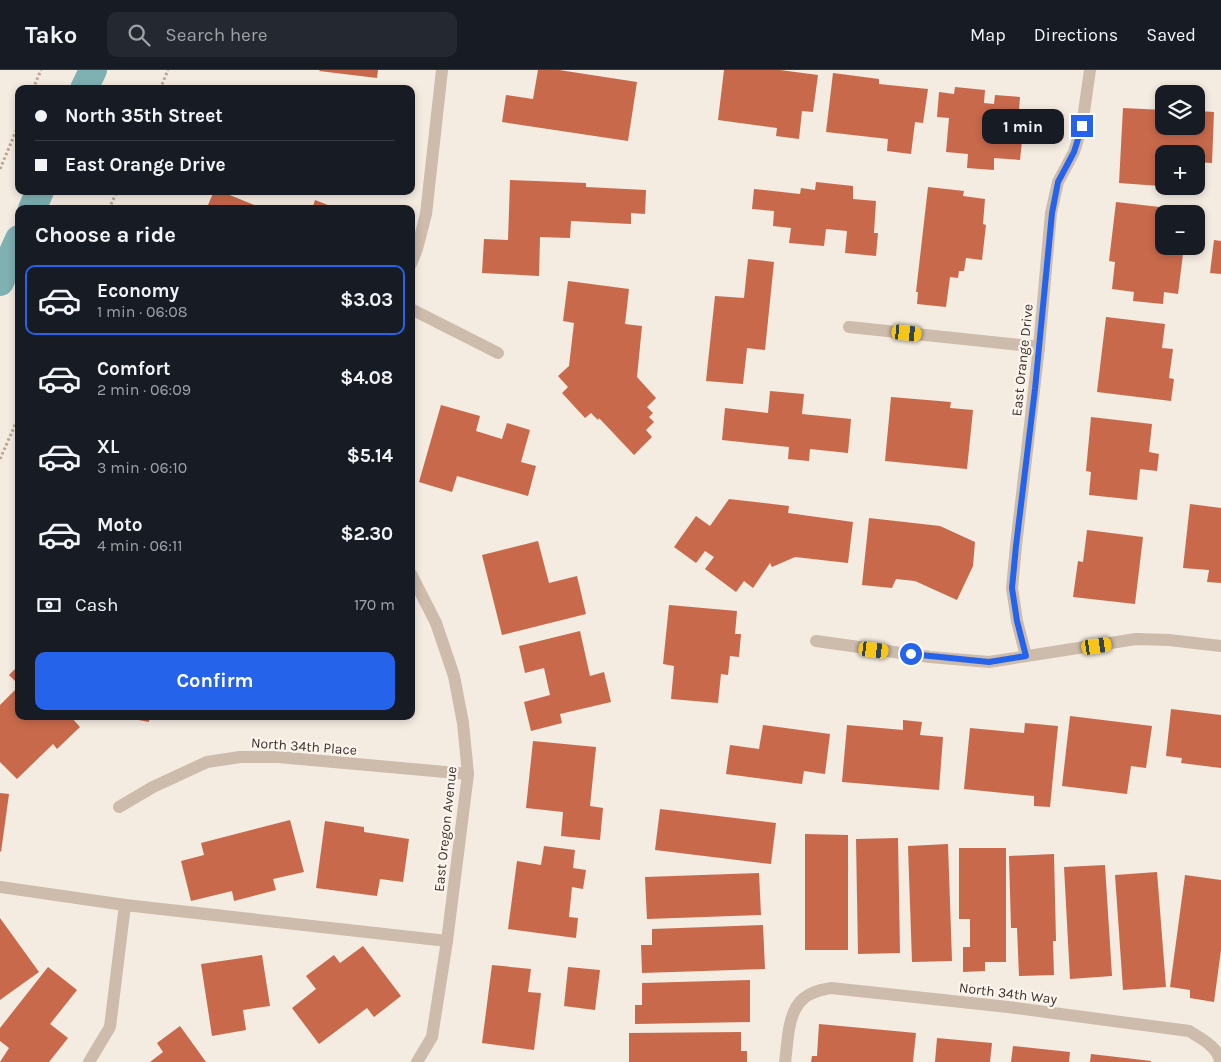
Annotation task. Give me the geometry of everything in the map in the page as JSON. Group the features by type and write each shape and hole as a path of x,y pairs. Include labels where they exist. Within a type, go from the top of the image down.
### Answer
{"street":[{"path":"415,253 426,214 442,70"},
{"name":"East Orange Drive","path":"1026,656 1017,621 1012,588 1040,347 1052,213 1058,182 1074,152 1082,126 1090,70"},
{"path":"415,311 498,353"},
{"path":"849,326 1040,347"},
{"name":"East Oregon Avenue","path":"415,582 436,623 454,676 463,723 468,774 447,941 432,1037 417,1062"},
{"path":"816,641 989,662 1136,640 1169,640 1221,646"},
{"name":"North 34th Place","path":"119,807 153,786 207,762 240,756 278,757 468,774"},
{"path":"0,887 125,905 447,941"},
{"path":"89,1062 110,1027 125,905"},
{"name":"North 34th Way","path":"785,1062 789,1030 796,1008 804,998 815,992 831,988 998,1006 1189,1031 1208,1042 1220,1058 1220,1062"}],"path":[{"path":"35,85 41,70"},
{"path":"162,85 168,70"},
{"path":"0,168 15,133"},
{"path":"0,459 15,425"}],"building":[{"path":"320,70 378,70 377,78"},
{"path":"538,70 559,70 637,82 628,141 502,122 506,95 533,99"},
{"path":"724,70 780,70 818,75 813,112 802,111 799,139 776,136 777,128 718,120"},
{"path":"833,73 879,79 879,84 928,89 923,123 915,122 911,154 887,151 888,139 826,132"},
{"path":"955,87 985,90 984,103 994,104 995,95 1020,97 1018,122 1024,122 1020,160 994,158 994,170 967,168 968,154 946,152 949,118 937,117 939,92 954,94"},
{"path":"1123,108 1155,110 1155,135 1205,135 1205,112 1214,112 1212,163 1205,163 1205,145 1155,145 1155,186 1119,183"},
{"path":"510,180 586,183 586,187 646,190 645,214 631,213 631,224 571,221 570,238 540,237 539,276 482,273 484,239 508,240"},
{"path":"816,182 853,186 853,199 876,201 874,233 878,233 876,256 845,253 847,231 826,229 824,246 789,243 791,228 773,226 774,211 752,209 754,189 800,194 801,188 815,190"},
{"path":"928,187 964,191 963,196 985,199 983,224 986,225 982,260 966,258 964,271 959,271 958,278 950,277 946,307 917,304 918,292 916,292"},
{"path":"212,195 230,195 254,205 208,205"},
{"path":"315,200 328,205 313,205"},
{"path":"1116,202 1155,206 1155,255 1183,255 1178,294 1164,292 1163,304 1133,301 1134,292 1112,289 1115,262 1109,261"},
{"path":"1214,240 1221,241 1221,274 1210,273"},
{"path":"748,259 774,262 765,350 747,348 743,384 706,381 715,296 744,298"},
{"path":"568,281 629,289 625,324 642,326 637,377 656,398 647,407 653,413 649,417 654,422 646,430 652,437 634,455 599,418 598,420 591,413 585,418 562,393 568,387 558,376 569,366 574,323 563,321"},
{"path":"1106,317 1165,324 1162,348 1173,349 1169,378 1174,379 1171,401 1097,392"},
{"path":"770,391 804,394 802,414 851,419 848,453 810,449 809,461 788,459 789,447 722,440 725,408 768,413"},
{"path":"891,397 951,402 950,408 973,410 967,469 885,461"},
{"path":"441,405 480,416 476,431 502,439 507,423 530,430 521,462 536,466 528,496 457,476 452,492 419,482"},
{"path":"1091,417 1152,424 1149,452 1159,454 1157,471 1140,469 1137,500 1089,495 1091,472 1086,471"},
{"path":"729,499 789,506 788,513 853,522 848,563 795,557 772,567 770,563 753,588 744,581 736,592 705,569 714,557 705,551 696,563 674,547 696,516 710,526"},
{"path":"1190,504 1221,508 1221,583 1207,582 1209,570 1183,568"},
{"path":"869,518 940,526 975,542 973,566 957,600 915,581 896,579 892,588 862,585"},
{"path":"1087,530 1143,537 1135,604 1073,597 1078,561 1083,562"},
{"path":"538,541 549,583 577,576 586,614 502,635 482,555"},
{"path":"669,605 737,611 735,634 741,634 739,657 730,656 728,675 721,674 718,703 671,699 674,666 663,664"},
{"path":"580,631 590,676 604,672 611,702 560,714 562,723 531,731 524,702 550,695 544,668 525,673 519,646"},
{"path":"15,669 15,681 9,675"},
{"path":"15,690 15,720 74,720 80,727 57,749 53,744 17,779 0,762 0,705"},
{"path":"1171,709 1221,715 1221,768 1181,763 1182,758 1166,756"},
{"path":"1070,716 1152,726 1146,768 1131,766 1127,794 1062,786"},
{"path":"903,720 922,722 920,735 943,737 939,790 842,782 847,725 903,730"},
{"path":"1025,723 1058,726 1050,807 1034,806 1034,796 964,789 970,728 1024,733"},
{"path":"763,725 830,734 825,774 804,771 802,784 726,774 730,745 759,749"},
{"path":"533,741 596,747 590,806 603,808 600,840 561,836 563,812 526,808"},
{"path":"0,793 9,794 1,852 0,851"},
{"path":"660,809 776,823 771,864 655,850"},
{"path":"290,820 304,872 273,879 276,890 234,901 232,891 191,901 181,861 204,855 201,843"},
{"path":"325,821 364,827 364,832 409,839 403,882 380,879 377,896 316,888"},
{"path":"805,834 848,835 848,950 805,950"},
{"path":"898,838 900,953 858,954 856,839"},
{"path":"948,844 952,961 912,962 908,846"},
{"path":"544,846 575,850 573,868 586,870 583,889 572,887 569,917 578,918 576,938 508,929 517,861 541,865"},
{"path":"959,848 1006,848 1006,962 985,962 985,971 963,972 963,947 970,947 970,919 959,919"},
{"path":"1054,854 1056,941 1053,941 1054,975 1019,976 1017,928 1011,928 1009,856"},
{"path":"1105,865 1112,976 1070,979 1064,867"},
{"path":"1157,872 1166,987 1123,990 1115,875"},
{"path":"759,873 761,915 647,919 645,877"},
{"path":"1185,875 1221,880 1221,950 1214,1002 1190,998 1190,990 1170,987"},
{"path":"0,918 39,972 0,1000"},
{"path":"763,925 765,969 642,973 641,945 652,945 652,929"},
{"path":"363,946 401,996 374,1017 367,1008 319,1044 292,1008 316,989 306,976 334,955 340,963"},
{"path":"262,955 270,1006 243,1010 246,1030 212,1036 201,964"},
{"path":"492,965 531,969 528,992 541,993 534,1050 482,1043"},
{"path":"48,967 77,990 50,1024 68,1038 49,1062 0,1062 9,1048 0,1041 0,1028"},
{"path":"568,967 600,970 595,1010 564,1006"},
{"path":"750,980 750,1022 635,1024 635,1005 642,1005 642,983"},
{"path":"819,1024 916,1033 913,1062 811,1062 812,1056 817,1056"},
{"path":"180,1026 206,1062 150,1062 163,1052 157,1043"},
{"path":"741,1032 741,1051 747,1051 747,1062 629,1062 629,1033"},
{"path":"937,1038 992,1043 990,1062 935,1062"},
{"path":"1013,1046 1070,1052 1069,1062 1011,1062"},
{"path":"1091,1054 1151,1061 1151,1062 1090,1062"}],"waterway":[{"path":"86,85 93,70"},
{"path":"34,205 38,195"},
{"path":"0,282 15,248"}],"route":[{"path":"911,654 989,662 1026,656 1017,621 1012,588 1016,546 1040,347 1052,213 1058,182 1074,152 1082,126"}]}
